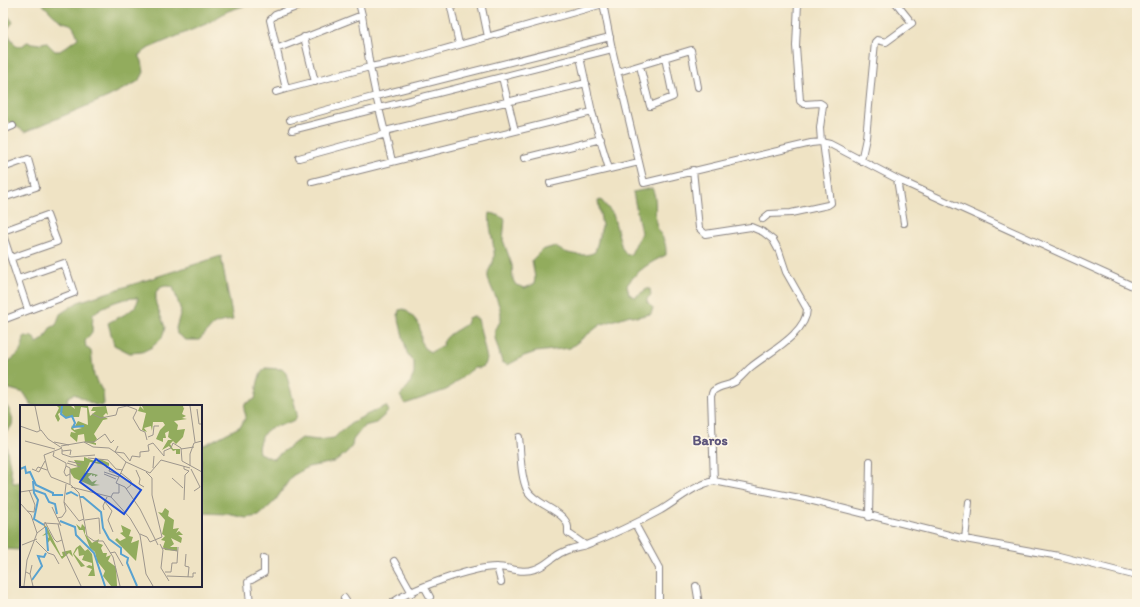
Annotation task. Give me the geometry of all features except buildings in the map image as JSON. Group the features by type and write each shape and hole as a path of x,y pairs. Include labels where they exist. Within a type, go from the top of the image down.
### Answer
{"street":[{"path":"286,89 270,18 307,3"},
{"path":"359,3 376,96 392,161"},
{"path":"450,3 459,44"},
{"path":"481,3 488,37"},
{"path":"276,92 370,67 406,60 603,3 612,49 644,183 693,170 822,142 830,144 897,179 1137,288"},
{"path":"762,219 769,214 790,213 828,205 831,203 820,128 823,106 820,104 804,104 800,101 796,46 798,3"},
{"path":"860,161 865,143 875,42 878,40 886,42 912,23 896,3"},
{"path":"276,49 362,15"},
{"path":"304,37 315,82"},
{"path":"290,120 376,96 610,37"},
{"path":"292,130 612,49"},
{"path":"618,72 691,50 698,87"},
{"path":"580,57 592,112 609,169"},
{"path":"640,66 650,106 673,97 665,58"},
{"path":"502,77 515,131"},
{"path":"300,158 385,133 586,83"},
{"path":"312,182 592,112"},
{"path":"3,130 13,126"},
{"path":"524,158 601,139"},
{"path":"3,168 28,159 36,187 3,198"},
{"path":"550,183 639,162"},
{"path":"693,170 699,228 701,231 705,234 751,227 763,232 773,240 779,251 786,272 807,309 807,316 793,335 751,367 737,381 717,387 713,390 711,396 714,481"},
{"path":"897,179 904,223"},
{"path":"3,231 47,215 57,242 11,258"},
{"path":"3,235 28,310"},
{"path":"3,320 74,293 64,263 18,279"},
{"path":"519,437 524,479 527,489 533,498 562,516 568,527 568,533 585,545"},
{"path":"869,517 870,460"},
{"path":"391,604 402,596 454,575 497,567 523,572 530,571 544,565 563,552 585,545 635,524 673,503 701,484 714,481 805,499 869,517 965,539 1059,556 1137,576"},
{"path":"965,539 969,502"},
{"path":"635,524 659,568 659,604"},
{"path":"250,604 248,582 264,573 264,558"},
{"path":"394,561 412,593"},
{"path":"497,567 501,582"},
{"path":"696,586 699,604"},
{"path":"425,588 430,597"},
{"path":"344,598 348,604"}],"green space":[{"path":"44,3 253,3 228,11 206,24 149,48 139,55 144,72 137,82 108,97 25,132 3,118 3,10 13,22 6,31 16,46 22,46 27,42 39,44 46,42 55,51 60,51 78,38 76,32 71,25 55,17 43,5"},
{"path":"652,188 654,193 657,227 664,240 666,255 644,267 627,285 629,294 635,297 647,289 650,289 651,295 647,299 647,302 653,308 651,314 636,317 630,315 600,325 570,348 536,352 524,356 508,365 502,362 495,338 495,328 501,317 500,310 488,277 488,272 494,259 494,248 489,217 490,213 505,219 503,240 512,265 513,280 516,285 525,288 534,284 535,278 532,260 542,250 555,246 563,251 580,255 595,252 602,226 598,201 601,200 613,214 622,248 627,255 631,254 641,233 633,192"},
{"path":"221,256 233,320 215,324 199,340 186,340 177,334 176,328 181,311 173,287 163,286 156,292 156,304 165,327 162,338 152,347 142,352 130,353 114,345 108,323 135,307 138,298 114,302 93,314 92,332 85,341 86,347 91,351 94,376 103,392 103,405 95,405 74,394 67,398 69,405 31,405 24,393 3,387 3,365 18,354 22,347 24,336 33,337 37,343 44,339 50,328 56,325 60,314 78,302"},
{"path":"404,309 418,323 422,345 431,352 442,346 446,338 466,324 468,318 473,316 478,319 487,359 485,365 480,368 474,368 446,390 405,404 400,396 409,385 414,374 414,363 407,353 398,316 399,310"},
{"path":"265,368 282,369 286,373 297,413 296,419 275,426 266,431 263,435 258,448 259,453 273,459 301,438 318,440 334,438 352,423 364,416 386,406 389,411 376,423 364,426 353,440 352,446 339,459 334,462 308,467 292,476 275,501 259,516 246,518 227,514 202,513 202,444 204,445 241,426 246,416 244,410 245,404 255,399 262,372"},
{"path":"3,401 13,420 11,427 4,434 13,483 20,482 20,550 3,549"}],"district":[{"name":"Baros","path":"710,440"}]}
